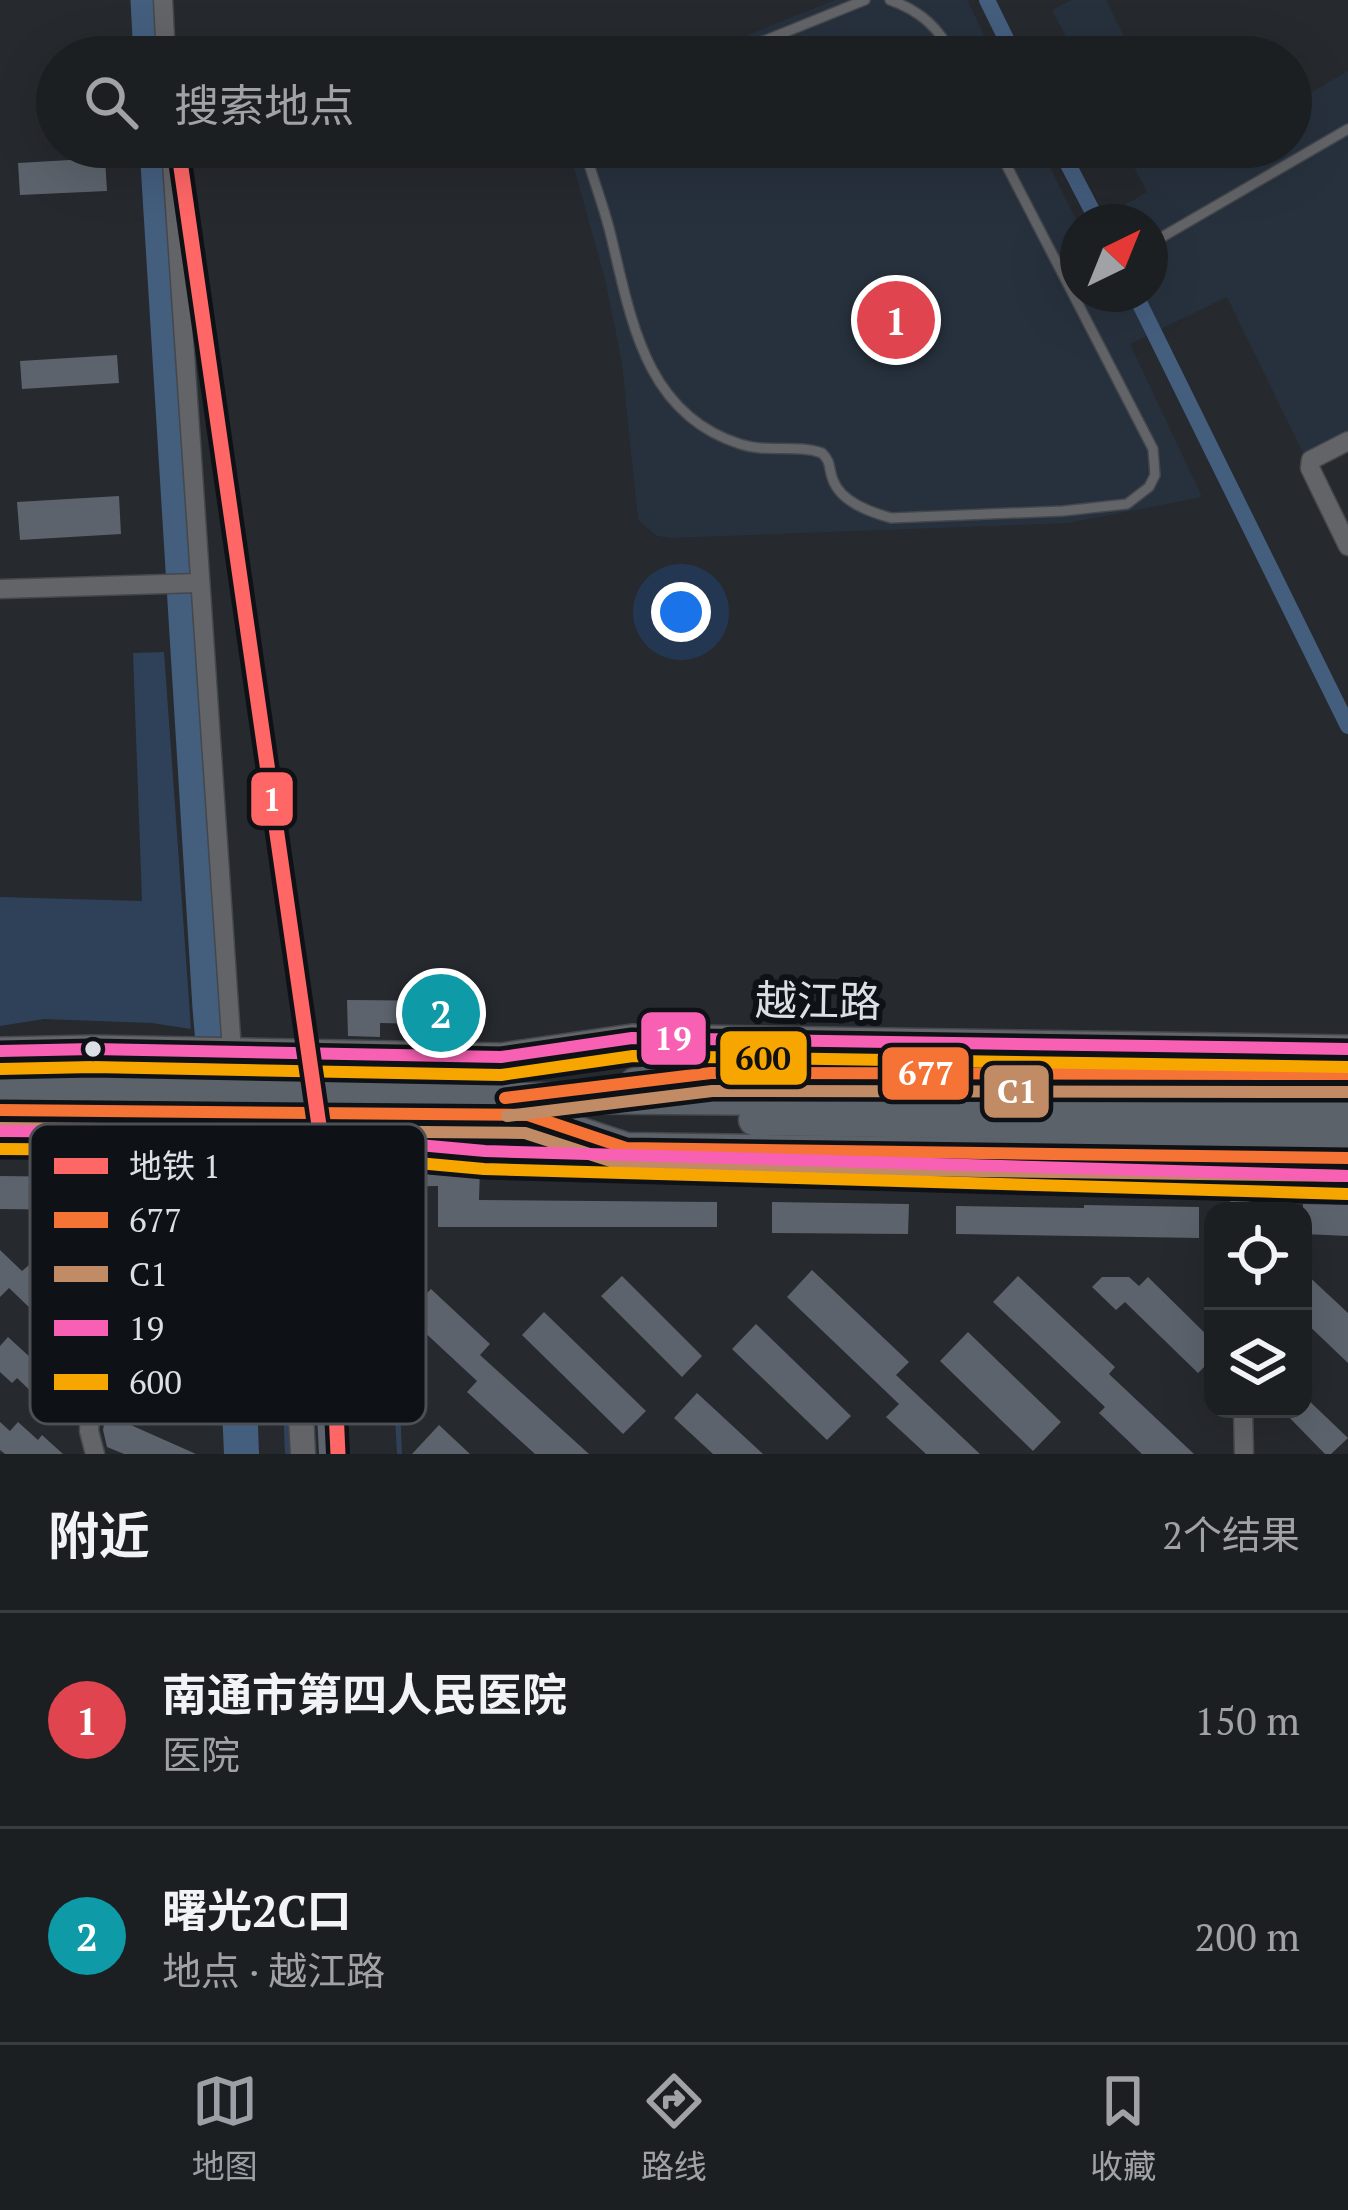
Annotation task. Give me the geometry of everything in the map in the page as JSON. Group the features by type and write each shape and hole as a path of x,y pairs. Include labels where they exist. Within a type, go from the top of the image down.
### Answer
{"highway":[{"path":"527,1106 711,1073 1348,1074"},
{"path":"0,1086 1348,1129"},
{"path":"0,1110 1348,1104"},
{"path":"527,1106 626,1148 1348,1158"}],"main road":[{"name":"越江路","path":"0,1052 501,1057 632,1038 1348,1049"},
{"path":"0,1131 30,1131"},
{"path":"426,1146 1348,1176"}],"street":[{"path":"163,0 165,36"},
{"path":"172,168 232,1052"},
{"path":"1348,440 1311,460 1310,468 1348,546"},
{"path":"0,589 199,583"},
{"path":"1240,1174 1240,1202"},
{"path":"1243,1418 1244,1454"},
{"path":"89,1424 94,1454"},
{"path":"301,1424 303,1454"}],"lane":[{"path":"776,36 865,0"},
{"path":"890,0 926,19 942,36"},
{"path":"1312,150 1348,129"},
{"path":"590,168 631,325 649,369 665,392 711,431 740,445 822,453 841,494 876,514 890,518 951,516 1114,506 1127,504 1149,487 1155,475 1153,449 1087,312"},
{"path":"1009,168 1060,259"},
{"path":"1168,234 1281,168"}],"path":[{"path":"327,1424 328,1454"}],"shaded area":[{"path":"835,0 967,0 985,36 745,36"},
{"path":"1072,0 1106,0 1124,36 1066,36 1052,10"},
{"path":"1348,71 1348,434 1306,459 1227,297 1130,344 1202,497 1069,523 671,538 657,536 638,520 622,363 605,279 574,168 1050,168 1068,204 1060,204 1060,312 1168,312 1168,204 1127,204 1147,192 1134,168 1312,168 1312,92"},
{"path":"164,652 191,1029 44,1019 0,1026 0,897 142,901 133,653"},
{"path":"223,1424 258,1424 259,1454 224,1454"},
{"path":"284,1424 291,1424 293,1454 285,1454"},
{"path":"395,1424 401,1424 402,1454 397,1454"}],"building":[{"path":"36,162 36,168 106,168 107,191 20,195 18,163"},
{"path":"117,355 119,383 22,389 20,361"},
{"path":"119,496 121,534 20,540 17,502"},
{"path":"347,1000 468,1001 467,1025 380,1023 380,1037 348,1036"},
{"path":"426,1164 480,1169 479,1200 717,1202 717,1227 438,1227 438,1186 426,1186"},
{"path":"0,1176 30,1176 30,1209 0,1209"},
{"path":"772,1202 909,1204 908,1234 772,1233"},
{"path":"1312,1204 1348,1205 1348,1236 1312,1234"},
{"path":"956,1206 1199,1207 1199,1238 956,1234"},
{"path":"0,1250 22,1271 30,1266 30,1308 9,1288 0,1297"},
{"path":"812,1270 909,1362 896,1375 980,1454 926,1454 886,1417 899,1404 787,1297"},
{"path":"622,1276 702,1356 682,1377 601,1296"},
{"path":"1018,1276 1115,1367 1109,1374 1194,1454 1142,1454 1099,1413 1105,1407 993,1302"},
{"path":"1102,1277 1129,1277 1139,1286 1148,1277 1204,1332 1204,1367 1198,1373 1125,1302 1116,1310 1092,1287"},
{"path":"1312,1279 1348,1313 1348,1363 1312,1329"},
{"path":"431,1289 490,1344 480,1355 589,1454 535,1454 467,1392 477,1381 426,1334 426,1294"},
{"path":"544,1312 646,1411 623,1434 522,1335"},
{"path":"756,1324 851,1416 827,1440 732,1349"},
{"path":"968,1332 1061,1422 1033,1451 940,1361"},
{"path":"8,1337 30,1357 30,1390 17,1378 12,1383 0,1372 0,1346"},
{"path":"697,1393 763,1454 713,1454 674,1418"},
{"path":"1312,1404 1348,1438 1325,1454 1290,1418 1312,1418"},
{"path":"0,1422 10,1431 18,1422 63,1454 5,1454 0,1450"},
{"path":"104,1424 128,1424 196,1454 124,1454 107,1447"},
{"path":"317,1424 341,1424 342,1454 319,1454"},
{"path":"439,1425 470,1454 412,1454"}],"waterway":[{"path":"144,0 146,36"},
{"path":"987,0 1005,36"},
{"path":"154,168 216,1124"},
{"path":"1070,168 1089,204"},
{"path":"1144,312 1348,726"}],"metro line":[{"name":"1","path":"181,168 319,1124"},
{"name":"1","path":"337,1424 338,1454"}],"transit line":[{"name":"19","path":"0,1051 501,1057 632,1038 1348,1049"},
{"name":"600","path":"0,1069 501,1075 633,1056 1348,1067"},
{"name":"677","path":"505,1098 711,1073 1348,1074"},
{"name":"C1","path":"507,1116 712,1091 1348,1092"},
{"name":"677","path":"0,1110 528,1115 626,1148 1348,1158"},
{"name":"C1","path":"0,1128 30,1128"},
{"name":"19","path":"0,1131 30,1131"},
{"name":"C1","path":"426,1132 525,1133 626,1166 1348,1176"},
{"name":"19","path":"426,1146 1348,1176"},
{"name":"600","path":"0,1149 30,1149"},
{"name":"600","path":"426,1164 1347,1194"}],"place":[{"name":"南通市第四人民医院","path":"896,320"},
{"name":"曙光2C口","path":"441,1013"}]}
